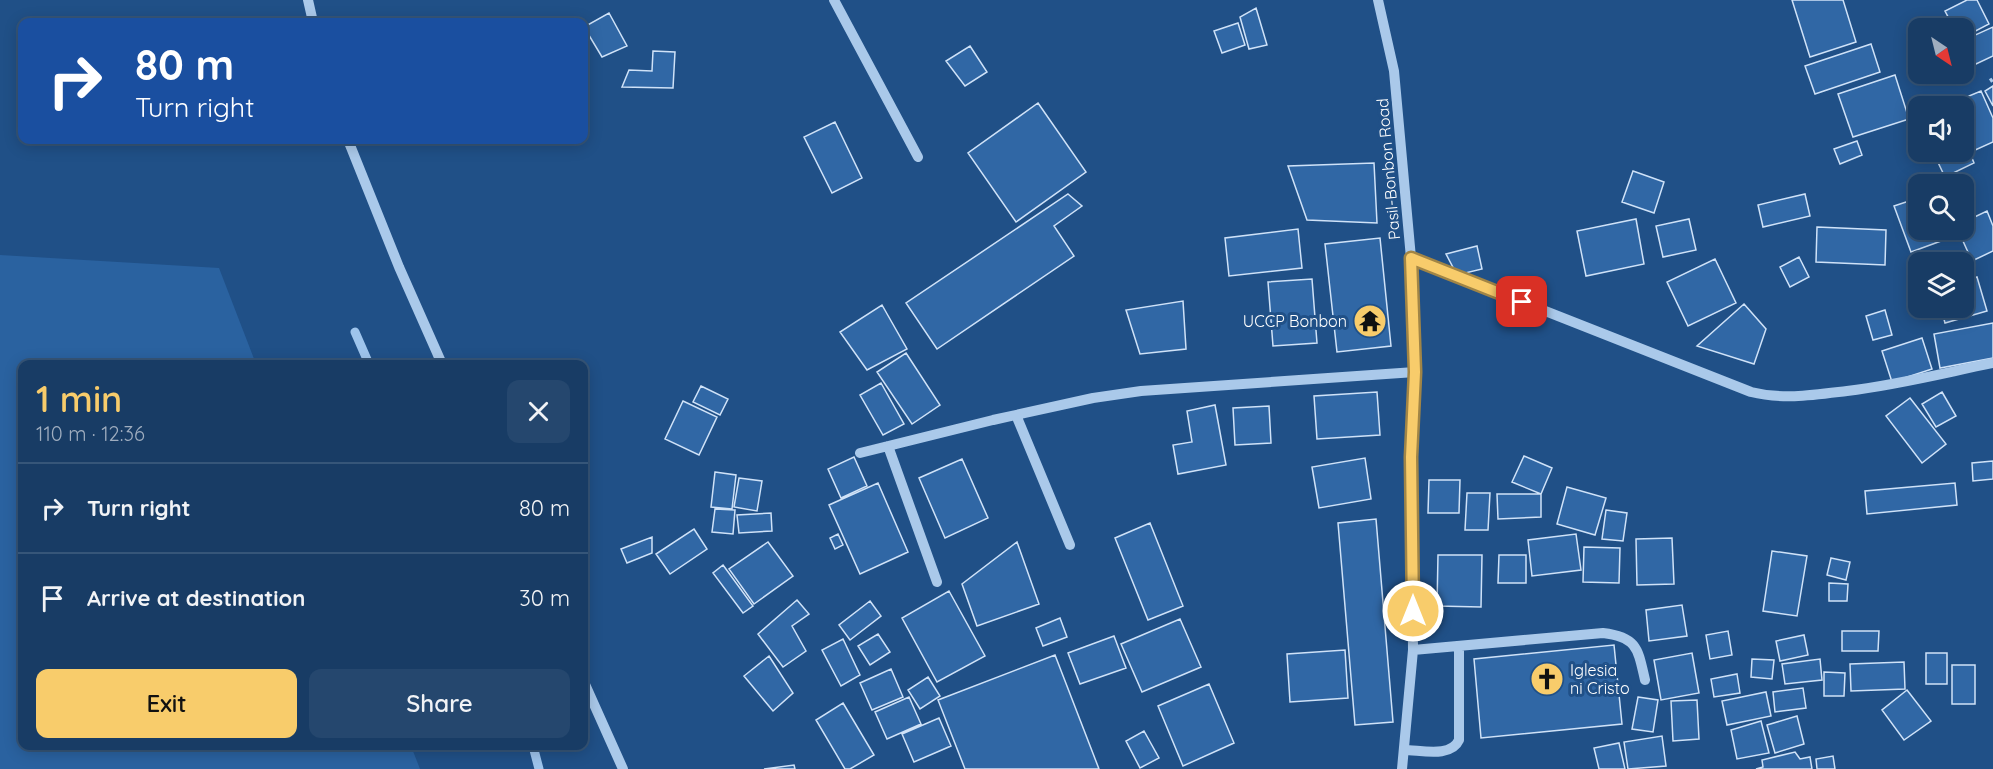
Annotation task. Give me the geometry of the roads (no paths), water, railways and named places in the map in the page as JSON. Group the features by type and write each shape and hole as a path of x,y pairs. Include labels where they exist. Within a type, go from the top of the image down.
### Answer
{"street":[{"path":"308,0 312,18"},
{"path":"834,0 918,157"},
{"name":"Pasil-Bonbon Road","path":"1378,0 1394,71 1411,258 1415,372 1411,457 1413,650 1402,769"},
{"path":"350,144 399,267 440,360"},
{"path":"1411,258 1751,392 1771,397 1805,397 1891,386 1993,363"},
{"path":"860,453 1093,398 1141,391 1415,372"},
{"path":"1016,415 1070,545"},
{"path":"888,446 937,582"},
{"path":"1413,650 1603,633 1619,635 1631,641 1638,651 1645,680"},
{"path":"1404,750 1450,750 1457,745 1459,740 1459,646"},
{"path":"588,691 623,769"}],"waterway":[{"path":"355,332 367,360"},
{"path":"534,750 539,769"}],"place":[{"name":"UCCP Bonbon","path":"1370,321"},
{"name":"Iglesia ni Cristo","path":"1547,679"}]}
